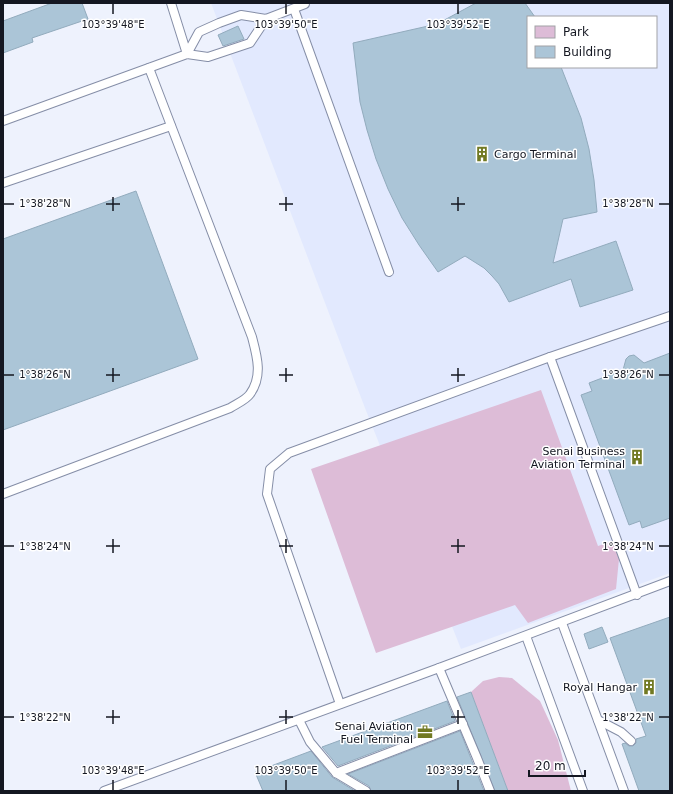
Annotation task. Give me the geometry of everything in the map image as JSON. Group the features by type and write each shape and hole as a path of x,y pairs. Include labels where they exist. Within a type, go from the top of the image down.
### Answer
{"lane":[{"path":"171,3 188,54"},
{"path":"188,54 199,32 219,23 240,15 266,19 294,9 305,3"},
{"path":"294,9 389,272"},
{"path":"3,120 188,54 208,57 250,43 266,19"},
{"path":"3,494 230,408 250,395 258,378 258,359 252,337 149,68"},
{"path":"3,183 171,126"},
{"path":"340,704 267,494 270,469 289,453 550,357 670,316"},
{"path":"550,357 637,595"},
{"path":"104,791 637,595 670,581"},
{"path":"562,622 624,791"},
{"path":"526,636 583,791"},
{"path":"439,668 490,791"},
{"path":"300,720 310,742 336,773 366,791"},
{"path":"598,720 621,732 631,741"},
{"path":"336,773 463,724"}],"shaded area":[{"path":"211,3 670,3 670,573 461,649 365,408"}],"green space":[{"path":"541,390 598,546 613,541 619,559 616,589 528,623 515,605 376,653 311,469"},
{"path":"499,677 512,678 540,701 558,740 571,791 508,791 471,692 483,681"}],"building":[{"path":"52,3 82,3 88,19 32,38 33,42 3,53 3,21"},
{"name":"Cargo Terminal","path":"476,3 525,3 534,16 527,16 527,68 561,68 581,118 589,149 594,180 597,212 563,219 553,263 616,241 633,290 580,307 571,279 509,302 499,284 492,276 484,268 465,256 438,272 402,218 376,159 360,102 353,43 437,24"},
{"path":"238,26 244,39 223,46 218,35"},
{"path":"136,191 198,359 3,430 3,239"},
{"name":"Senai Business Aviation Terminal","path":"670,353 670,518 642,528 640,521 629,525 581,395 592,391 589,383 623,370 626,359 629,356 634,355 644,363"},
{"name":"Royal Hangar","path":"670,617 670,791 639,791 622,744 625,743 629,746 633,746 636,743 636,739 646,736 610,638"},
{"path":"602,627 608,642 589,649 584,634"},
{"path":"471,692 508,791 495,791 457,697"},
{"path":"447,701 455,721 338,766 322,747"},
{"path":"460,731 484,791 371,791 369,786 348,774"},
{"path":"311,751 332,777 355,791 263,791 255,772"}],"place":[{"name":"Cargo Terminal","path":"482,154"},
{"name":"Senai Business Aviation Terminal","path":"637,457"},
{"name":"Royal Hangar","path":"649,687"},
{"name":"Senai Aviation Fuel Terminal","path":"425,732"}]}
